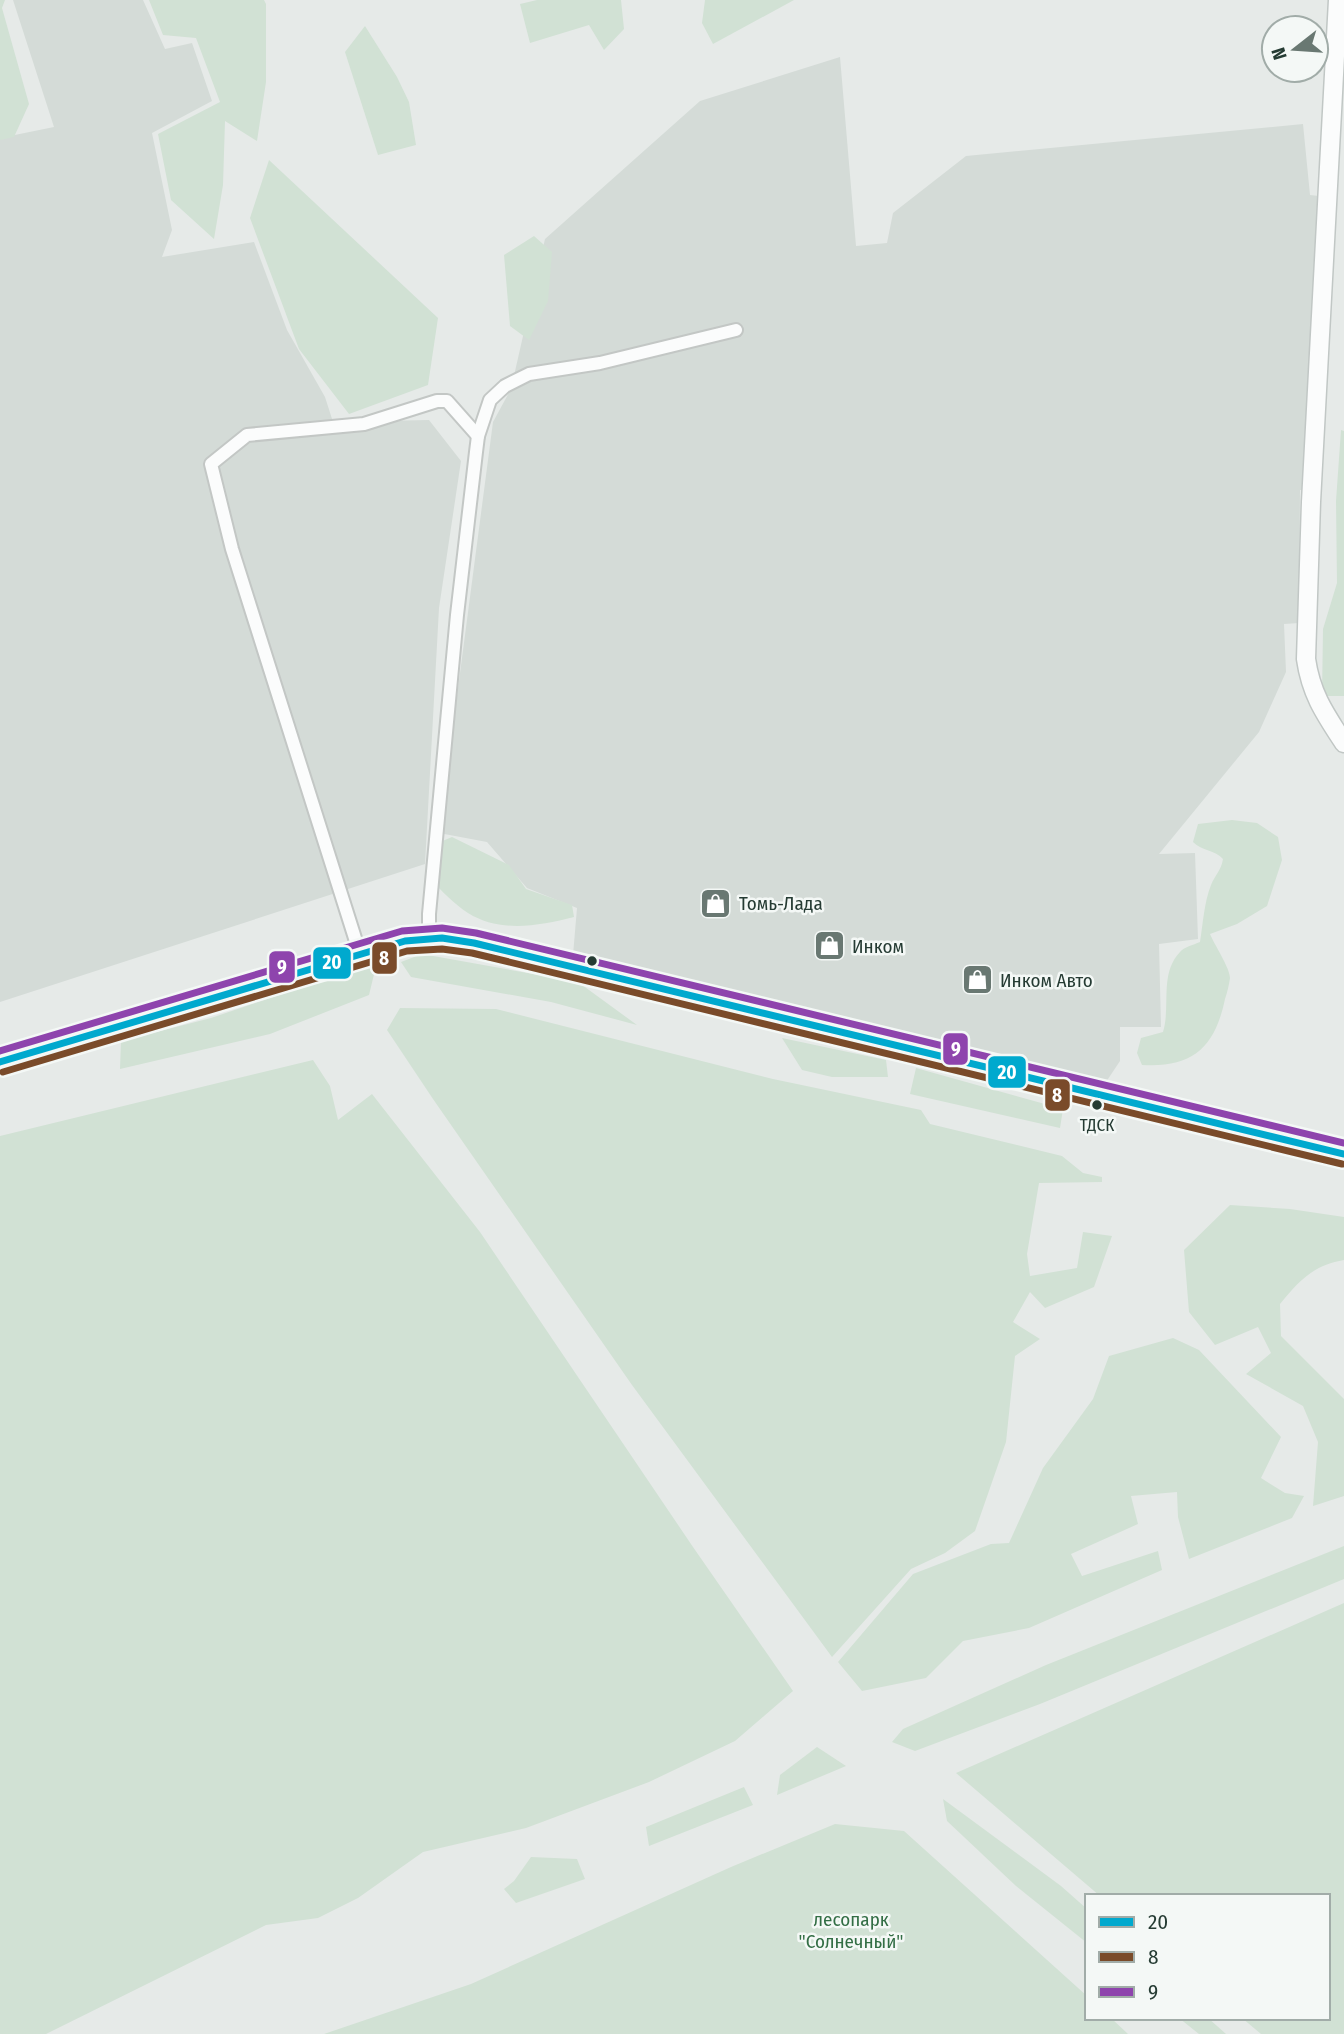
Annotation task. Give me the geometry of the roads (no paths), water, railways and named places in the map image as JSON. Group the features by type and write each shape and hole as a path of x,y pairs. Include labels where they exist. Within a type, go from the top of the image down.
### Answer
{"main road":[{"path":"1338,0 1311,502 1306,659 1309,681 1318,704 1344,743"},
{"path":"0,1062 360,954 405,941 429,938 474,943 1344,1154"}],"street":[{"path":"429,938 429,914 455,642 478,436 490,400 505,386 529,374 600,363 736,330"},
{"path":"360,954 232,549 211,464 247,435 364,424 437,401 447,401 478,436"}],"place":[{"name":"Томь-Лада","path":"716,903"},
{"name":"Инком","path":"829,946"},
{"name":"Инком Авто","path":"977,980"},
{"name":"ТДСК","path":"1097,1105"}],"park label":[{"name":"лесопарк \"Солнечный\"","path":"851,1930"}]}
